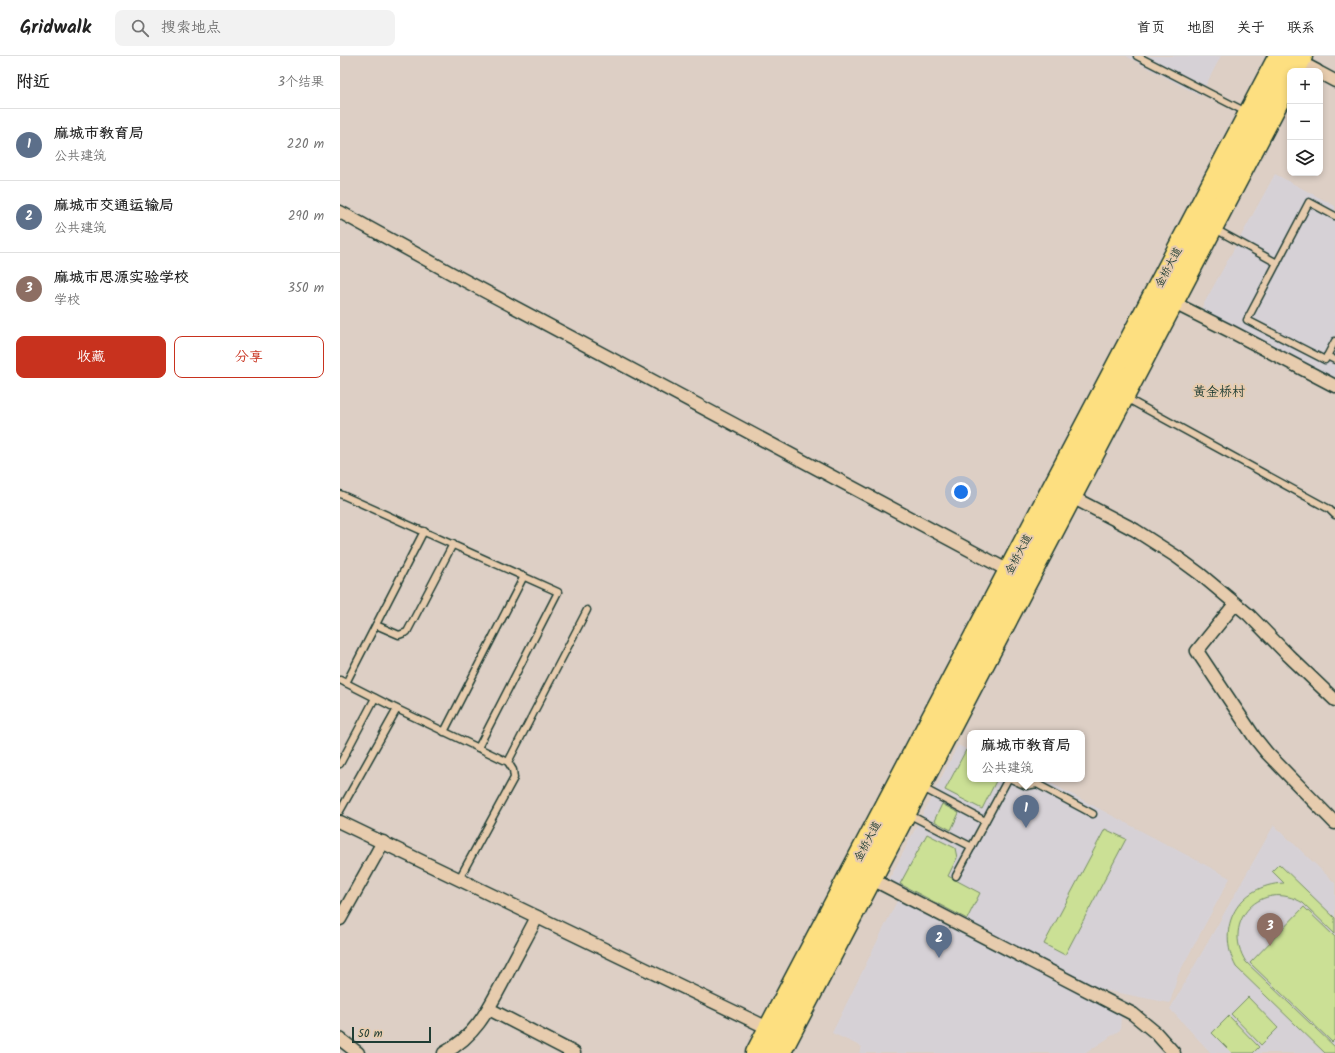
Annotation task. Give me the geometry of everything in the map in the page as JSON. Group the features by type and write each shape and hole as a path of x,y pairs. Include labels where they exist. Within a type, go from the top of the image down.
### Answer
{"highway":[{"name":"金桥大道","path":"757,1053 1249,114 1296,65"},
{"name":"金桥大道","path":"779,1053 1296,65"}],"street":[{"path":"1323,75 1335,81"},
{"path":"340,212 460,278 1009,571"},
{"path":"1172,302 1335,386"},
{"path":"1070,496 1135,530 1200,574 1249,615 1335,700"},
{"path":"1235,604 1197,651 1263,748 1335,823"},
{"path":"340,822 770,1029"},
{"path":"340,919 383,842"},
{"path":"870,878 1133,1014 1156,1033 1174,1053"},
{"path":"444,1053 460,1043 479,1025 489,1009 537,917"},
{"path":"489,1009 574,1053"},
{"path":"340,1039 358,1053"}],"lane":[{"path":"1137,56 1249,114"},
{"path":"1335,216 1309,202 1247,320 1325,360 1335,341"},
{"path":"1211,227 1277,263"},
{"path":"1327,356 1335,360"},
{"path":"1122,396 1329,509 1335,515"},
{"path":"340,494 558,592 478,748"},
{"path":"346,683 424,531"},
{"path":"376,625 399,635 407,632 453,544"},
{"path":"444,732 524,576"},
{"path":"508,762 587,610"},
{"path":"340,680 508,762 513,770 514,778 460,879"},
{"path":"340,764 375,698"},
{"path":"340,811 397,709"},
{"path":"956,876 1006,782"},
{"path":"1017,782 1026,786 1037,784 1093,814"},
{"path":"918,786 986,821"},
{"path":"904,812 972,847"}],"shaded area":[{"path":"1126,56 1221,56 1200,96"},
{"path":"1275,174 1335,206 1335,381 1201,309"},
{"path":"958,745 967,750 967,782 1049,782 1230,878 1178,975 1170,1003 1099,989 888,882"},
{"path":"1274,825 1335,883 1335,1053 1211,1053 1170,1009"},
{"path":"898,899 1121,1016 1120,1030 1086,1053 859,1053 862,1047 832,1033"}],"green space":[{"path":"966,750 967,782 996,782 982,809 945,790"},
{"path":"942,804 959,813 951,830 934,821"},
{"path":"1105,829 1126,839 1065,955 1044,944"},
{"path":"927,834 955,848 957,858 948,876 980,893 967,919 900,884"},
{"path":"1279,864 1335,918 1335,934 1303,903 1288,897 1273,896 1260,900 1249,908 1242,919 1238,932 1239,947 1246,962 1335,1047 1335,1053 1325,1053 1236,967 1230,952 1228,937 1230,923 1235,911 1243,900 1254,891 1268,886 1284,883 1272,871"},
{"path":"1304,907 1335,937 1335,1039 1332,1042 1250,963"},
{"path":"1248,997 1278,1028 1261,1045 1231,1014"},
{"path":"1229,1016 1259,1047 1253,1053 1232,1053 1212,1033"}],"place":[{"name":"麻城市教育局","path":"1026,828"},
{"name":"麻城市思源实验学校","path":"1270,946"},
{"name":"麻城市交通运输局","path":"939,958"}],"district":[{"name":"黄金桥村","path":"1219,391"}]}
